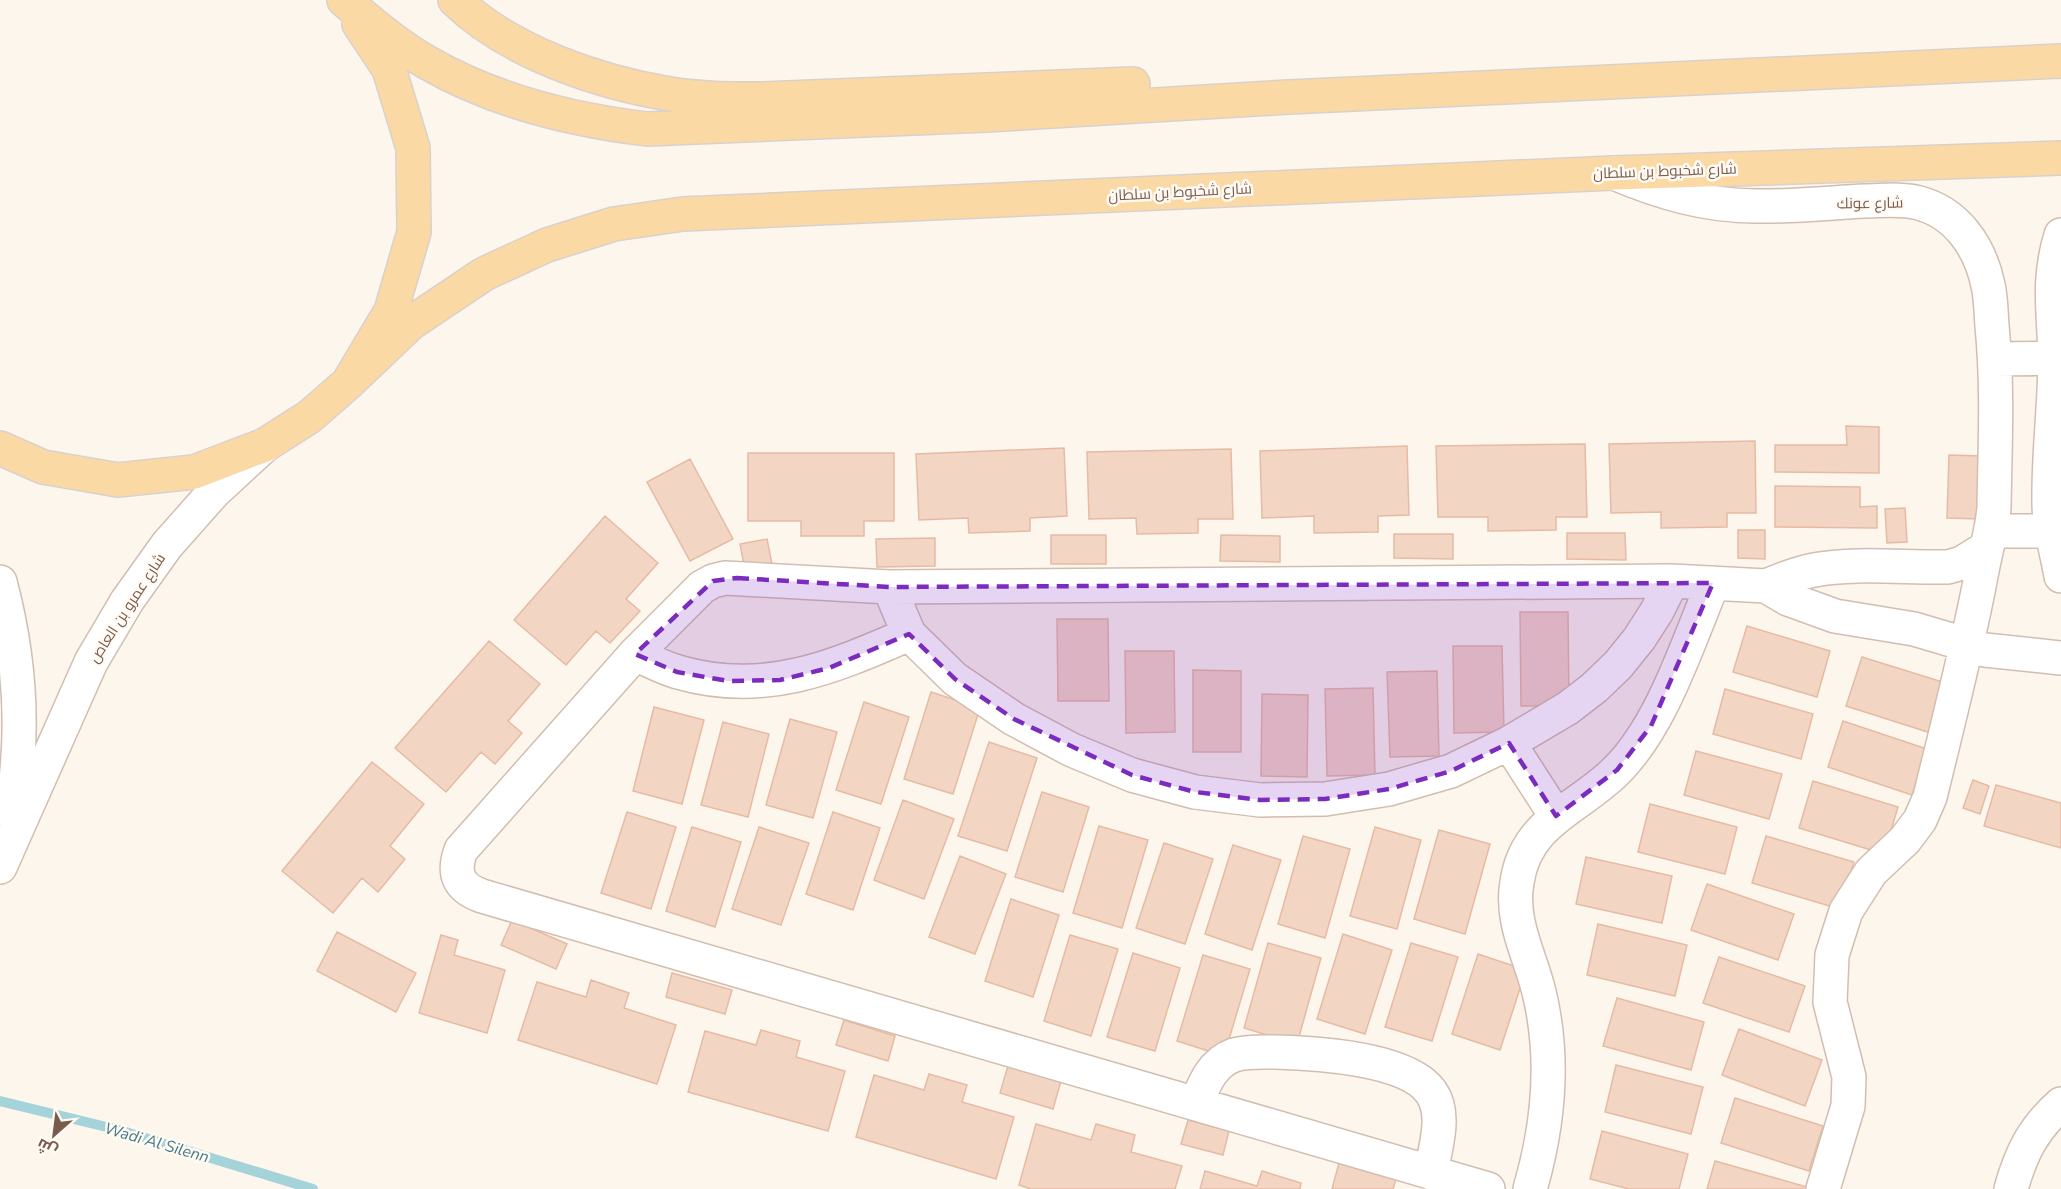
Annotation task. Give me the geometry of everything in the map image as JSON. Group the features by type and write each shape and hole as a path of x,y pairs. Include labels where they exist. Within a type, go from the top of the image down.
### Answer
{"main road":[{"path":"344,0 384,34 420,58 477,87 542,109 602,123 647,129 987,115 1289,97 2061,61"},
{"path":"344,0 389,69 413,148 414,220 414,231 391,311 348,383"},
{"path":"455,0 492,30 546,57 592,75 630,85 702,98 762,99 1168,83 1219,85 1289,97"},
{"name":"شارع شخبوط بن سلطان","path":"0,448 43,467 118,480 194,472 266,445 309,417 411,323 484,274 547,245 614,224 683,214 1614,173 2061,158"}],"street":[{"name":"شارع عونك","path":"1614,173 1647,187 1718,204 1755,206 1890,200 1918,203 1944,213 1965,232 1979,256 1988,285 1995,359 1994,508 1989,540 1968,646 1930,797 1920,820 1905,840 1871,872 1846,911 1832,955 1830,1002 1850,1077 1848,1106 1823,1189"},
{"path":"2061,235 2054,258 2051,290 2058,358 2049,504 2051,531 2061,576"},
{"path":"1995,359 2058,358"},
{"name":"شارع عمرو بن العاص","path":"0,866 91,662 127,601 167,545 206,501 266,445"},
{"path":"1488,1189 471,892 462,884 457,873 457,861 461,850 635,654 702,587 713,581 737,578 889,587 1672,581 1766,586 1790,576 1840,567 1948,567 1962,564 1989,540 2051,531"},
{"path":"889,587 909,634 955,679 1014,719 1072,750 1132,775 1195,792 1260,800 1292,800 1325,799 1389,789 1451,771 1509,743 1568,708 1618,665 1639,639 1657,611 1672,581"},
{"name":"شارع عمرو بن العاص","path":"0,582 9,614 19,696 18,778 0,866"},
{"path":"1530,1189 1540,1156 1547,1111 1549,1065 1545,1019 1516,917 1516,881 1524,857 1538,834 1556,816 1597,788 1617,770 1651,726 1713,583"},
{"path":"1766,586 1788,599 1835,616 1914,629 1952,639 1968,646 2005,654 2061,658"},
{"path":"635,654 677,672 728,681 780,680 830,668 909,634"},
{"path":"1509,743 1556,816"},
{"path":"1196,1104 1206,1079 1213,1070 1222,1062 1241,1054 1294,1053 1350,1058 1385,1066 1422,1083 1432,1093 1438,1106 1438,1125 1431,1173"},
{"path":"2011,1189 2019,1160 2032,1135 2061,1104"}],"highlighted area":[{"path":"737,578 889,587 1713,583 1651,726 1617,770 1556,816 1509,743 1451,771 1389,789 1325,799 1260,800 1195,792 1132,775 1014,719 955,679 909,634 829,668 780,680 728,681 677,672 635,654 713,581"}],"building":[{"path":"1846,426 1879,427 1879,473 1775,472 1775,445 1847,445"},
{"path":"1755,441 1756,513 1727,513 1727,527 1661,528 1661,512 1611,513 1609,444"},
{"path":"1585,444 1587,517 1556,517 1556,530 1488,531 1488,517 1438,517 1436,446"},
{"path":"1407,446 1409,515 1378,516 1378,532 1314,533 1314,516 1262,518 1260,451"},
{"path":"1064,448 1067,516 1030,518 1030,531 969,533 968,518 919,520 916,454"},
{"path":"1231,449 1233,519 1198,519 1198,533 1137,534 1136,518 1089,519 1087,452"},
{"path":"748,453 894,453 894,521 864,521 864,536 801,536 801,521 748,521"},
{"path":"1949,455 1981,456 1980,519 1947,518"},
{"path":"690,459 733,539 690,561 647,482"},
{"path":"1775,486 1860,487 1860,507 1877,506 1877,528 1775,527"},
{"path":"1905,508 1907,542 1887,543 1885,509"},
{"path":"605,516 658,563 626,599 640,611 610,643 596,631 566,665 514,620"},
{"path":"1738,530 1765,530 1765,559 1738,558"},
{"path":"1567,533 1625,533 1626,560 1567,559"},
{"path":"1394,534 1453,534 1453,559 1394,558"},
{"path":"1051,535 1106,535 1106,564 1051,564"},
{"path":"1221,535 1280,536 1280,562 1220,561"},
{"path":"935,538 935,566 877,567 876,539"},
{"path":"767,539 772,564 745,570 740,544"},
{"path":"1520,612 1568,612 1569,706 1521,706"},
{"path":"1057,619 1108,619 1109,701 1058,701"},
{"path":"1747,626 1830,651 1817,697 1733,672"},
{"path":"489,641 540,684 508,721 522,733 495,764 481,752 446,792 395,748"},
{"path":"1453,646 1502,646 1504,732 1454,733"},
{"path":"1125,651 1174,651 1175,732 1126,733"},
{"path":"1862,657 1949,684 1934,734 1846,706"},
{"path":"1193,670 1241,671 1241,752 1193,752"},
{"path":"1437,671 1439,756 1390,757 1387,672"},
{"path":"1373,688 1375,775 1327,776 1325,689"},
{"path":"1725,689 1813,714 1801,759 1713,734"},
{"path":"931,692 980,708 953,794 904,779"},
{"path":"1262,694 1308,695 1307,777 1261,776"},
{"path":"864,702 909,717 881,804 836,790"},
{"path":"654,707 704,720 682,804 633,791"},
{"path":"790,719 837,732 813,818 766,805"},
{"path":"1843,721 1927,749 1912,795 1828,767"},
{"path":"723,722 769,734 748,817 701,805"},
{"path":"989,742 1037,758 1007,851 958,836"},
{"path":"1696,751 1782,774 1769,819 1684,795"},
{"path":"372,762 424,804 390,846 405,859 378,892 362,878 333,913 282,871"},
{"path":"1973,780 1989,786 1980,814 1963,808"},
{"path":"1813,781 1898,807 1884,854 1799,828"},
{"path":"1996,785 2061,803 2061,848 1984,826"},
{"path":"1042,792 1089,807 1063,892 1015,877"},
{"path":"903,800 954,819 924,899 874,880"},
{"path":"1650,804 1737,827 1725,874 1638,852"},
{"path":"627,812 676,827 651,909 601,893"},
{"path":"833,812 880,828 853,910 806,894"},
{"path":"1099,826 1148,840 1122,928 1073,913"},
{"path":"692,827 741,842 715,927 666,911"},
{"path":"759,827 809,843 781,925 732,909"},
{"path":"1375,827 1421,840 1397,929 1350,916"},
{"path":"1439,830 1490,844 1465,934 1414,919"},
{"path":"1303,836 1350,849 1325,938 1278,924"},
{"path":"1766,836 1854,862 1840,909 1752,883"},
{"path":"1164,843 1213,859 1185,944 1136,928"},
{"path":"1233,845 1281,860 1252,950 1205,934"},
{"path":"960,856 1006,874 975,954 929,937"},
{"path":"1586,857 1672,876 1662,923 1576,904"},
{"path":"1707,884 1794,914 1778,960 1691,930"},
{"path":"1011,899 1059,915 1033,997 985,981"},
{"path":"512,920 567,944 556,969 501,945"},
{"path":"1598,924 1687,945 1675,996 1587,975"},
{"path":"337,932 416,973 396,1012 317,971"},
{"path":"1343,934 1392,950 1365,1034 1317,1019"},
{"path":"441,935 458,940 454,955 505,970 487,1033 419,1013"},
{"path":"1070,935 1118,949 1091,1036 1044,1021"},
{"path":"1268,943 1321,958 1297,1044 1244,1028"},
{"path":"1411,943 1458,957 1432,1041 1385,1027"},
{"path":"1133,953 1180,968 1155,1051 1107,1037"},
{"path":"1478,954 1526,970 1500,1050 1452,1034"},
{"path":"1203,955 1250,969 1224,1056 1177,1041"},
{"path":"1719,957 1805,986 1789,1032 1703,1003"},
{"path":"672,973 732,990 725,1014 666,997"},
{"path":"591,980 629,993 624,1008 676,1025 657,1084 518,1040 537,982 586,997"},
{"path":"1617,998 1704,1022 1691,1070 1603,1046"},
{"path":"844,1020 895,1036 888,1061 836,1045"},
{"path":"1739,1029 1822,1060 1805,1106 1722,1075"},
{"path":"761,1030 800,1041 796,1057 845,1071 828,1131 688,1092 705,1031 756,1045"},
{"path":"1616,1065 1703,1087 1691,1134 1605,1112"},
{"path":"1008,1066 1061,1081 1053,1109 1000,1093"},
{"path":"929,1074 967,1085 962,1102 1014,1117 996,1179 856,1137 874,1075 924,1090"},
{"path":"1735,1098 1823,1126 1809,1171 1721,1143"},
{"path":"1188,1120 1229,1131 1223,1155 1181,1144"},
{"path":"1036,1124 1091,1140 1096,1124 1135,1135 1131,1152 1182,1166 1175,1189 1031,1189 1019,1185"},
{"path":"1602,1131 1688,1154 1679,1189 1629,1189 1590,1179"},
{"path":"1715,1161 1807,1187 1807,1189 1707,1189"},
{"path":"1339,1163 1396,1179 1393,1189 1332,1189"},
{"path":"1205,1171 1257,1186 1262,1171 1301,1183 1300,1189 1200,1189"}],"waterway":[{"name":"Wadi Al Silenn","path":"0,1101 119,1130 313,1189"}]}
